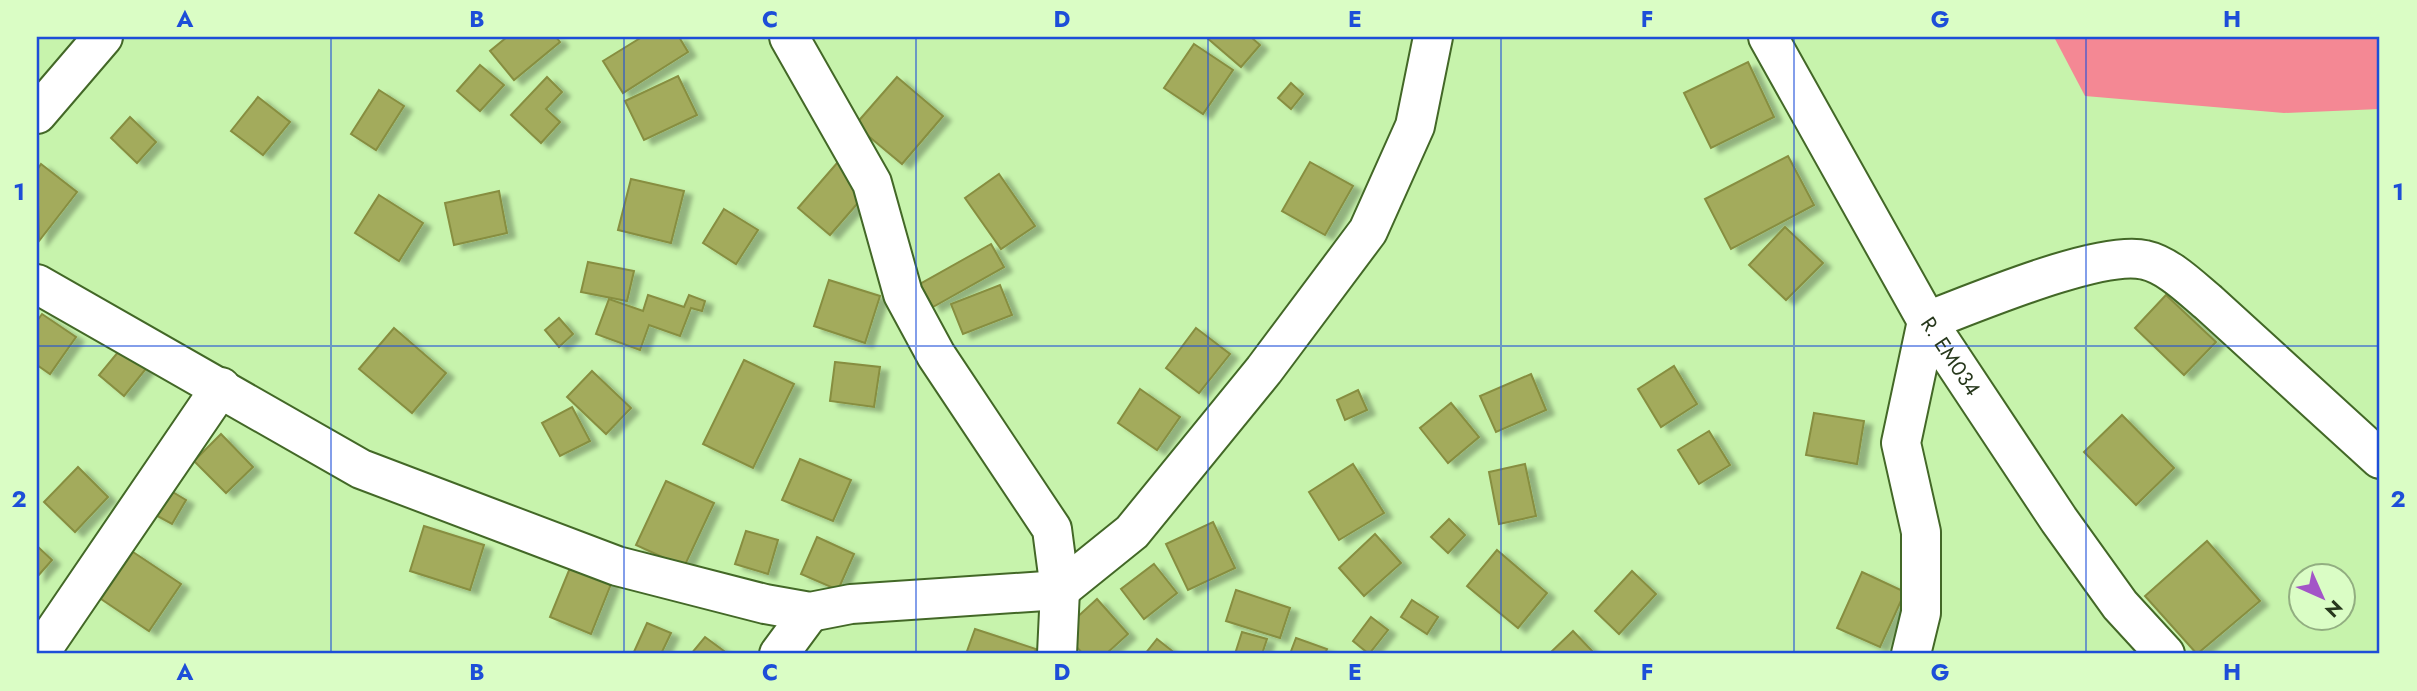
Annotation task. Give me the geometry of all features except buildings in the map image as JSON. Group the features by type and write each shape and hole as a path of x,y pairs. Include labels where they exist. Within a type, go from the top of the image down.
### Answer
{"street":[{"path":"37,114 103,37"},
{"path":"789,37 872,183 903,294 936,355 1052,529 1060,590 1057,654"},
{"path":"37,284 361,469 617,566 765,604 810,612 851,604 1060,590 1132,532 1264,370 1368,231 1415,125 1433,37"},
{"name":"R. EM034","path":"1768,37 1927,321 2120,605 2165,654"},
{"path":"1911,654 1921,613 1921,531 1901,443 1927,321 2032,282 2114,258 2146,260 2178,278 2208,302 2380,459"},
{"path":"39,654 221,387"},
{"path":"779,654 810,612"}],"shaded area":[{"path":"2054,37 2380,37 2380,109 2284,113 2085,96"}]}
